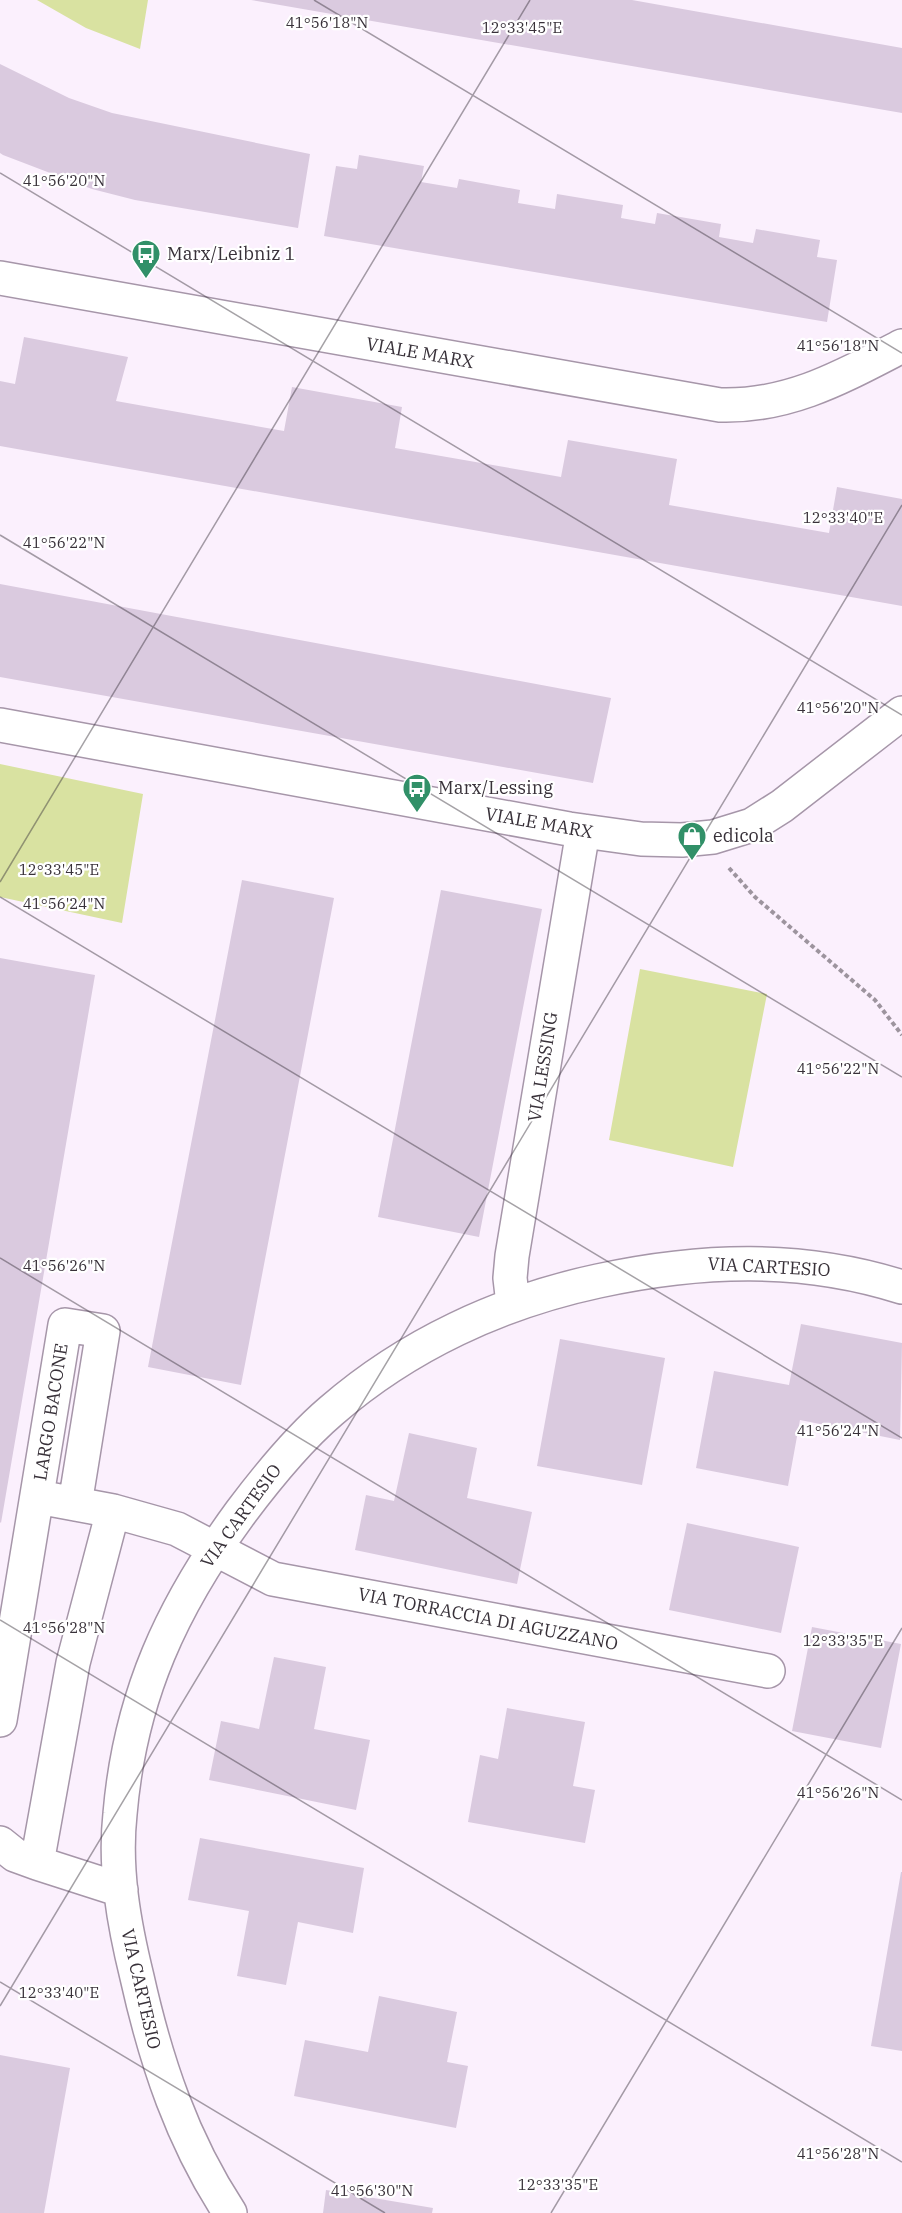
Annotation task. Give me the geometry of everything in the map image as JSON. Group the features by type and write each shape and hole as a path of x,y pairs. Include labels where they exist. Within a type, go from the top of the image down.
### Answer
{"street":[{"path":"0,266 32,283"},
{"name":"VIALE MARX","path":"0,278 720,405 757,405 790,398 902,346"},
{"name":"VIALE MARX","path":"0,724 583,831 649,839 712,837 752,825 767,817 902,713"},
{"name":"VIA LESSING","path":"513,1304 510,1278 512,1256 583,831"},
{"name":"VIA CARTESIO","path":"230,2213 194,2152 164,2080 131,1955 121,1890 119,1815 130,1741 154,1661 164,1638 214,1550 276,1467 330,1411 411,1354 479,1318 513,1304 627,1275 698,1263 778,1265 841,1272 902,1287"},
{"name":"LARGO BACONE","path":"0,1719 65,1325 103,1331 75,1504"},
{"name":"LARGO BACONE","path":"38,1497 113,1511 177,1529 214,1550"},
{"path":"37,1863 73,1663 113,1511"},
{"name":"VIA TORRACCIA DI AGUZZANO","path":"214,1550 273,1579 768,1671"},
{"path":"0,1843 15,1854 37,1863 121,1890"}],"path":[{"path":"712,837 732,873 754,897 875,1000 902,1035"}],"green space":[{"path":"37,0 148,0 140,49 86,28"},
{"path":"0,764 143,794 122,923 0,897"},
{"path":"640,969 767,994 733,1167 609,1140"}],"building":[{"path":"251,0 632,0 902,48 902,113"},
{"path":"0,64 69,98 112,113 310,154 298,228 135,200 92,189 3,155 0,153"},
{"path":"359,155 424,166 421,182 457,188 459,179 520,190 518,203 555,209 557,194 623,205 621,218 655,224 657,213 721,224 719,237 753,243 756,229 820,240 817,257 837,260 827,322 324,236 336,166 357,169"},
{"path":"24,337 128,357 116,401 284,431 292,387 402,407 395,448 561,477 568,440 677,459 669,505 829,533 837,487 902,499 902,606 0,446 0,381 15,384"},
{"path":"0,584 611,698 593,783 0,677"},
{"path":"242,880 334,898 241,1385 148,1367"},
{"path":"441,890 542,909 479,1237 378,1217"},
{"path":"0,958 95,975 1,1523 0,1522"},
{"path":"801,1324 902,1343 900,1440 800,1420 788,1486 696,1468 714,1371 789,1385"},
{"path":"560,1339 665,1358 642,1485 537,1466"},
{"path":"409,1433 477,1448 467,1498 532,1512 517,1584 355,1550 366,1495 394,1501"},
{"path":"687,1523 799,1547 781,1633 669,1610"},
{"path":"812,1627 901,1644 881,1748 792,1731"},
{"path":"274,1657 326,1667 314,1729 370,1740 356,1810 209,1780 221,1721 259,1729"},
{"path":"507,1708 585,1722 573,1786 595,1790 585,1843 468,1822 480,1755 498,1759"},
{"path":"200,1838 364,1868 353,1933 298,1922 286,1985 237,1976 249,1911 188,1900"},
{"path":"902,1872 902,2051 871,2046"},
{"path":"379,1996 457,2012 447,2062 468,2066 456,2128 294,2096 305,2040 368,2052"},
{"path":"0,2055 70,2068 44,2213 0,2213"},
{"path":"326,2190 433,2208 432,2213 323,2213"}],"place":[{"name":"Marx/Leibniz 1","path":"146,280"},
{"name":"Marx/Lessing","path":"417,814"},
{"name":"edicola","path":"692,862"}]}
